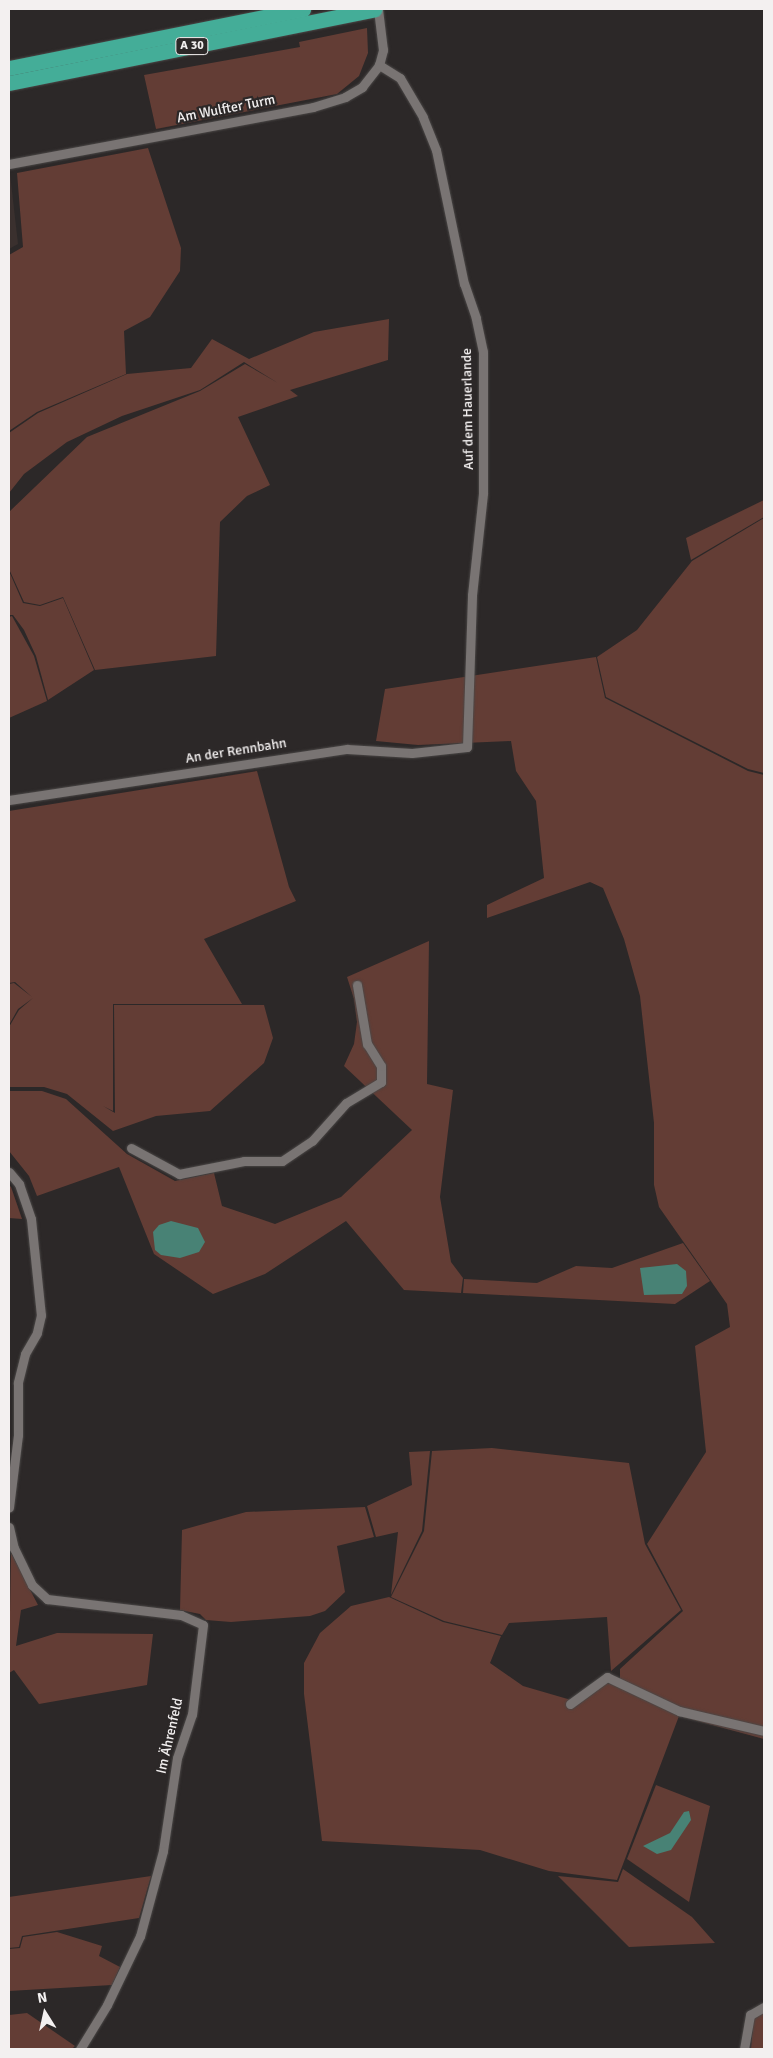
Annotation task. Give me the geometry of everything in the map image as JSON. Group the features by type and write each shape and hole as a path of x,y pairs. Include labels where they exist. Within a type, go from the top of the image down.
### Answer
{"highway":[{"name":"A 30","path":"9,68 303,9"},
{"name":"A 30","path":"9,82 376,9"}],"street":[{"path":"376,9 382,34 379,64"},
{"name":"Am Wulfter Turm","path":"9,164 314,107 344,98 362,87 379,64"},
{"name":"Auf dem Hauerlande","path":"379,64 400,78 423,117 436,150 462,275 476,318 483,352 483,493 472,595 468,747"},
{"name":"An der Rennbahn","path":"9,800 347,749 412,752 468,747"},
{"path":"131,1148 179,1174 264,1159 282,1161 312,1141 346,1103 381,1082 381,1066 367,1044 357,985"},
{"path":"9,1172 19,1184 31,1219 41,1314 37,1333 25,1354 18,1383 9,1507"},
{"name":"Im Ährenfeld","path":"9,1527 14,1548 32,1585 47,1600 181,1615 203,1625 192,1714 177,1758 164,1851 140,1936 107,2004 80,2049"},
{"path":"570,1704 606,1677 679,1711 764,1731"},
{"path":"744,2049 750,2015 764,2007"}],"shaded area":[{"path":"367,28 368,53 359,76 337,94 156,129 144,75 300,47 299,42"},
{"path":"148,148 181,248 180,271 150,317 124,331 126,374 37,412 9,431 9,255 23,247 17,173"},
{"path":"9,165 18,244 9,249"},
{"path":"389,319 388,360 290,390 298,396 238,417 270,485 247,496 220,522 216,656 95,670 63,597 40,605 24,602 9,569 9,512 87,437 200,391 245,364 278,383 244,362 200,390 122,416 67,442 24,474 9,493 9,433 38,413 127,374 191,368 212,339 249,359 314,332"},
{"path":"764,500 764,517 691,560 686,538"},
{"path":"764,518 764,773 748,769 606,697 597,657 637,630 692,561"},
{"path":"9,571 23,603 40,606 63,598 94,670 48,700 36,656 24,630 13,615 9,615"},
{"path":"12,616 34,656 47,701 9,718 9,617"},
{"path":"596,657 605,698 748,771 764,775 764,1739 679,1716 617,1880 549,1871 480,1850 322,1841 304,1694 304,1663 320,1633 351,1606 389,1597 443,1622 501,1636 490,1663 523,1686 578,1702 604,1682 620,1687 620,1669 683,1611 647,1544 706,1452 695,1346 730,1327 727,1304 659,1207 654,1185 654,1123 640,996 624,939 603,888 590,882 487,918 487,905 544,878 536,801 516,771 511,741 418,745 376,741 385,689"},
{"path":"257,771 289,887 296,901 204,939 242,1004 113,1004 113,1111 103,1106 115,1113 114,1005 264,1005 273,1038 264,1063 210,1111 156,1116 113,1131 67,1094 44,1087 9,1087 9,1027 19,1010 33,998 18,1009 9,1025 9,984 14,983 32,997 15,982 9,983 9,811"},
{"path":"429,941 427,1084 453,1090 440,1197 451,1262 463,1278 461,1293 404,1290 346,1221 265,1274 213,1294 154,1254 119,1167 37,1196 29,1176 9,1151 9,1091 42,1091 66,1099 127,1154 175,1181 214,1173 222,1206 275,1224 341,1197 412,1130 344,1066 354,1044 357,1022 354,999 347,977"},
{"path":"9,1185 11,1187 22,1219 9,1218"},
{"path":"171,1221 198,1228 205,1242 199,1252 180,1258 161,1255 155,1250 153,1232 159,1225"},
{"path":"683,1243 710,1281 675,1304 463,1293 464,1279 537,1283 576,1266 612,1268"},
{"path":"677,1264 686,1271 687,1286 682,1294 644,1295 640,1268"},
{"path":"492,1448 629,1463 645,1544 681,1610 611,1671 607,1617 509,1623 502,1635 444,1621 391,1597 424,1531 432,1451"},
{"path":"430,1451 422,1531 391,1595 398,1532 376,1537 367,1506 412,1485 409,1452"},
{"path":"365,1507 374,1537 337,1546 345,1592 325,1611 310,1616 231,1622 206,1620 200,1614 180,1610 182,1530 246,1512"},
{"path":"11,1553 38,1605 21,1610 16,1646 57,1633 153,1634 147,1685 39,1704 14,1670 9,1673"},
{"path":"656,1785 710,1806 689,1902 627,1859"},
{"path":"689,1811 691,1820 671,1850 657,1854 643,1846 670,1833 684,1812"},
{"path":"623,1869 692,1917 715,1943 629,1947 558,1876 618,1882"},
{"path":"151,1876 139,1918 22,1936 19,1947 9,1948 9,1897"},
{"path":"57,1932 102,1946 99,1956 120,1967 112,1985 9,1991 9,1949 20,1948 23,1937"},
{"path":"764,2012 764,2049 751,2049 754,2013"},
{"path":"27,2013 75,2046 72,2049 9,2049 9,2015"}]}
